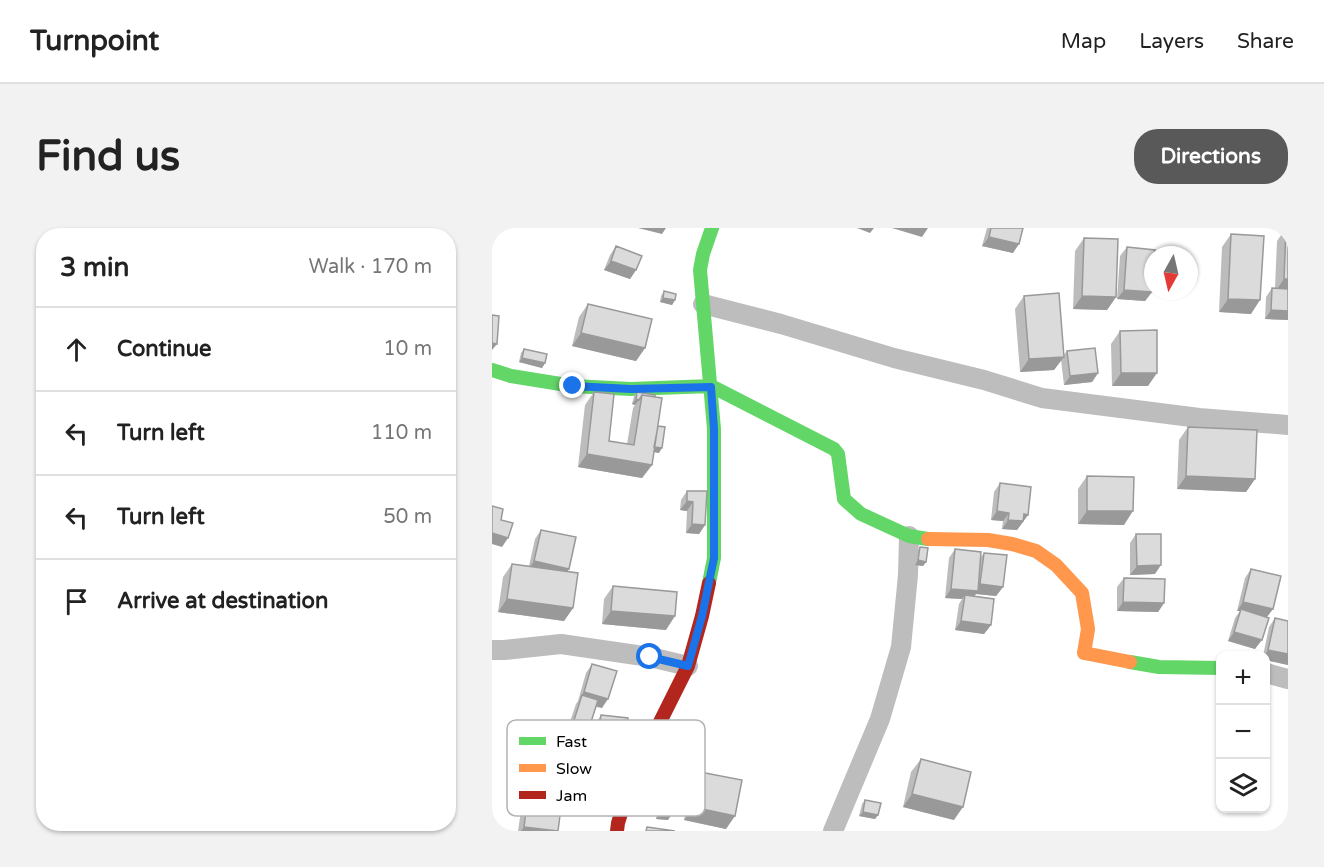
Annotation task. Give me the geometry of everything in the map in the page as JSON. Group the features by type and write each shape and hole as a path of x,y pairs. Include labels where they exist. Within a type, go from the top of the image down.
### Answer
{"street":[{"path":"661,720 688,666 702,616 714,558 714,429 700,270 712,228"},
{"path":"703,304 782,324 894,358 984,380 1042,398 1199,418 1288,425"},
{"path":"492,370 511,376 573,386 631,389 711,387 834,449 838,454 844,499 861,514 909,536 930,539 988,540 1012,544 1036,551 1056,565 1082,593 1088,629 1084,653 1159,668 1216,668"},
{"path":"833,831 880,719 901,646 908,575 909,536"},
{"path":"492,650 561,644 650,657 688,666"},
{"path":"1270,674 1288,680"},
{"path":"617,831 620,816"}],"building":[{"path":"991,228 1023,228 1019,244 989,237"},
{"path":"1286,228 1288,228 1288,279 1284,279"},
{"path":"1231,234 1264,236 1260,300 1228,299"},
{"path":"1084,238 1118,239 1116,297 1082,296"},
{"path":"616,246 642,256 636,270 611,261"},
{"path":"1127,247 1144,249 1144,291 1124,290"},
{"path":"1272,288 1288,289 1288,311 1271,310"},
{"path":"664,291 676,294 675,300 663,298"},
{"path":"1059,293 1064,357 1029,359 1024,296"},
{"path":"588,304 652,319 645,348 581,333"},
{"path":"492,315 499,316 497,344 492,343"},
{"path":"1157,330 1157,373 1121,373 1120,331"},
{"path":"1095,348 1098,373 1070,376 1067,351"},
{"path":"524,349 547,354 545,363 522,358"},
{"path":"594,392 614,394 609,441 634,445 642,395 662,398 652,465 587,454"},
{"path":"637,392 655,395 655,397 642,395 639,400 636,399"},
{"path":"658,426 665,427 662,448 654,447"},
{"path":"1188,427 1257,430 1255,479 1186,476"},
{"path":"1087,476 1134,477 1133,511 1087,511"},
{"path":"1000,483 1031,487 1028,515 1024,514 1023,521 1008,520 1009,513 997,511"},
{"path":"687,491 707,491 705,525 692,524 693,502 687,501"},
{"path":"492,506 503,509 501,520 513,523 508,538 492,533"},
{"path":"541,530 576,537 569,569 534,561"},
{"path":"1136,534 1161,534 1161,565 1137,566"},
{"path":"920,547 928,548 926,562 918,560"},
{"path":"955,549 981,552 978,591 951,589"},
{"path":"984,553 1007,555 1003,587 980,584"},
{"path":"512,564 578,573 573,608 507,599"},
{"path":"1251,569 1281,576 1273,609 1243,602"},
{"path":"1124,578 1165,579 1164,603 1123,602"},
{"path":"613,586 677,592 675,616 611,611"},
{"path":"965,595 994,599 991,625 961,621"},
{"path":"1241,609 1269,618 1262,640 1234,632"},
{"path":"1275,618 1288,621 1288,654 1268,650"},
{"path":"592,664 617,671 608,699 584,692"},
{"path":"582,695 598,700 592,720 574,720"},
{"path":"601,715 628,718 628,720 600,720"},
{"path":"921,759 971,772 963,807 912,794"},
{"path":"705,773 742,780 735,816 705,810"},
{"path":"865,800 881,803 878,815 863,812"},
{"path":"525,816 560,816 558,831 524,827"},
{"path":"647,827 675,831 646,831"}],"traffic: fast":[{"path":"709,583 714,558 714,429 700,270 712,228"},
{"path":"492,370 511,376 573,386 631,389 711,386 834,449 838,454 844,499 861,514 909,536 928,539"},
{"path":"1130,662 1159,667 1216,668"}],"traffic: slow":[{"path":"928,539 988,540 1036,551 1056,565 1082,593 1088,629 1084,653 1130,662"}],"traffic: jam":[{"path":"661,720 688,666 709,583"},
{"path":"617,831 620,816"}],"route":[{"path":"573,386 631,389 711,387 714,429 714,558 702,616 688,666 650,657"}]}
